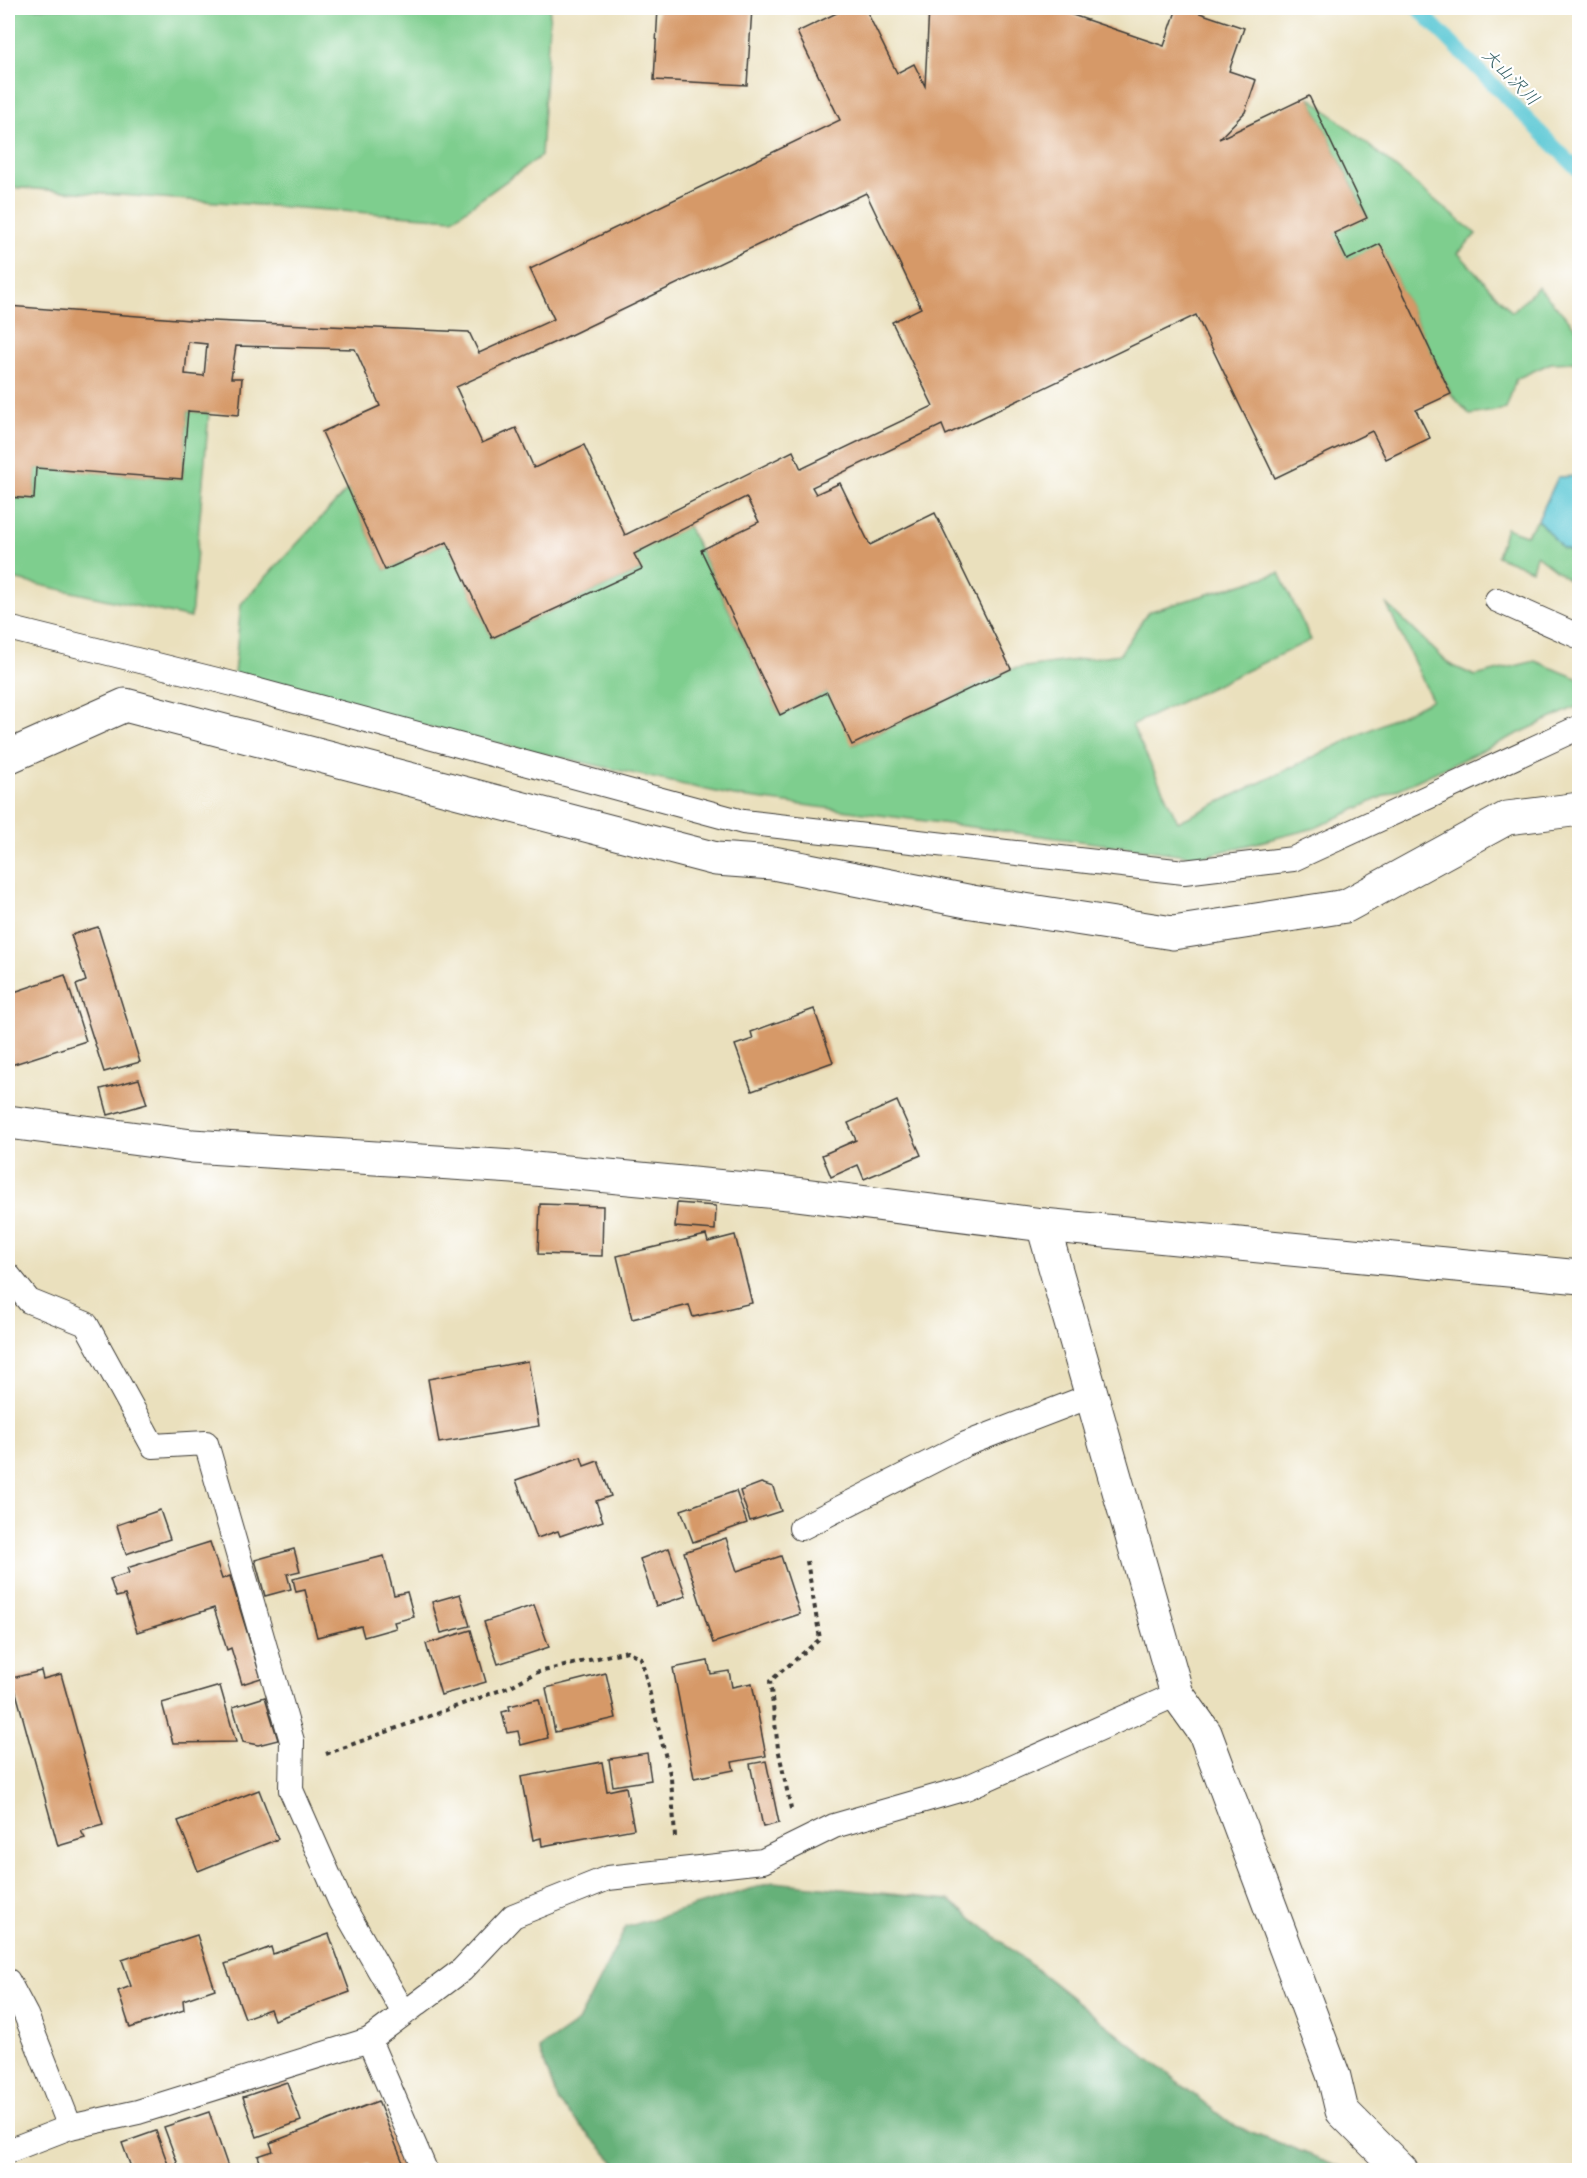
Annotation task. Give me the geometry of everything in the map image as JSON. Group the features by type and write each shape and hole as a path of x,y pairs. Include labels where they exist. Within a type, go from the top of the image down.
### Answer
{"street":[{"path":"8,757 125,705 716,859 772,862 972,902 1173,933 1346,906 1507,818 1580,809"},
{"path":"8,1122 192,1146 513,1167 788,1193 1042,1225 1580,1276"},
{"path":"1042,1225 1093,1395 1177,1694 1204,1733 1334,2077 1341,2111 1401,2170"}],"lane":[{"path":"1497,600 1580,636"},
{"path":"8,628 244,687 743,822 1184,872 1293,859 1580,727"},
{"path":"8,1275 29,1301 86,1324 153,1446 206,1443 292,1741 291,1790 340,1901 404,2013"},
{"path":"801,1528 966,1444 1093,1395"},
{"path":"8,2151 70,2127 138,2112 369,2040 462,1970 513,1916 608,1878 763,1861 834,1826 966,1788 1177,1694"},
{"path":"8,1981 26,2015 70,2127"},
{"path":"369,2040 425,2170"}],"path":[{"path":"799,1844 778,1748 770,1681 820,1639 801,1528"},
{"path":"291,1766 509,1687 535,1673 627,1651 641,1658 671,1778 677,1871"}],"green space":[{"path":"8,8 550,8 541,156 453,219 8,187"},
{"path":"1309,96 1476,234 1458,253 1512,312 1538,287 1579,331 1579,369 1574,362 1551,363 1516,379 1506,409 1470,415 1451,394 1380,245 1347,260 1334,233 1367,217"},
{"path":"188,411 209,413 191,618 8,578 8,497 34,499 36,468 182,479"},
{"path":"348,489 385,570 447,542 492,638 641,570 634,554 688,526 780,715 827,692 853,745 1011,669 1120,654 1148,612 1279,573 1311,640 1132,725 1178,822 1432,700 1386,603 1449,664 1475,676 1535,661 1579,679 1580,705 1315,828 1201,857 734,796 233,684 241,604"},
{"path":"1538,520 1562,548 1579,555 1579,588 1536,555 1532,570 1497,556 1506,528 1526,535"},
{"path":"773,1882 949,1900 1231,2124 1349,2170 622,2170 559,2103 539,2049 578,2022 626,1927"}],"water":[{"path":"1580,476 1579,555 1562,548 1538,520 1558,477"}],"building":[{"path":"658,8 752,8 747,85 654,80"},
{"path":"847,8 865,8 897,73 914,64 925,86 929,8 1052,8 1164,46 1177,8 1185,8 1244,28 1229,71 1256,80 1245,112 1219,139 1309,96 1367,218 1334,233 1347,260 1380,244 1451,394 1416,410 1430,438 1386,459 1372,431 1275,478 1196,315 946,435 942,425 812,487 816,494 840,483 870,545 935,513 1011,669 852,745 827,692 780,715 701,550 759,522 746,497 634,554 642,569 492,638 447,542 385,570 322,432 380,406 355,349 236,346 231,378 242,378 239,415 188,411 182,479 36,468 34,499 8,497 8,306 190,320 469,332 479,353 554,319 530,269 840,120 797,32","holes":["866,193 921,308 892,322 933,406 801,469 793,451 625,535 584,445 534,468 516,428 482,443 456,387 564,338","188,342 207,344 204,376 185,374"]},
{"path":"98,927 140,1062 104,1072 76,985 86,981 71,935"},
{"path":"65,975 86,1041 8,1066 8,994"},
{"path":"814,1009 833,1062 752,1091 735,1045 753,1039 751,1032"},
{"path":"139,1079 147,1104 108,1115 101,1089"},
{"path":"897,1101 921,1155 864,1179 858,1165 831,1177 822,1155 856,1140 848,1123"},
{"path":"677,1203 716,1206 715,1230 675,1227"},
{"path":"540,1204 603,1206 602,1256 538,1254"},
{"path":"706,1235 708,1242 735,1235 752,1303 693,1317 689,1305 632,1319 617,1256"},
{"path":"528,1361 539,1426 439,1443 428,1379"},
{"path":"581,1457 584,1466 598,1461 611,1496 596,1501 603,1521 560,1536 558,1531 537,1538 516,1480"},
{"path":"761,1483 773,1487 781,1511 750,1521 740,1491"},
{"path":"736,1491 747,1523 693,1542 681,1510"},
{"path":"160,1510 170,1539 126,1554 117,1525"},
{"path":"726,1538 737,1571 781,1556 800,1614 713,1643 684,1552"},
{"path":"210,1542 222,1579 230,1576 261,1678 242,1684 231,1648 227,1650 214,1608 137,1632 125,1595 116,1597 110,1579 129,1573 127,1568"},
{"path":"669,1548 686,1596 656,1606 640,1559"},
{"path":"294,1549 300,1571 287,1574 291,1589 265,1596 255,1560"},
{"path":"384,1556 394,1595 407,1592 414,1617 394,1622 396,1628 364,1637 361,1626 317,1637 305,1590 296,1592 293,1579"},
{"path":"460,1594 470,1626 441,1633 432,1602"},
{"path":"534,1605 549,1647 498,1664 484,1622"},
{"path":"471,1630 486,1682 441,1695 426,1644"},
{"path":"708,1661 711,1674 729,1671 732,1687 752,1683 766,1756 732,1762 734,1770 694,1778 673,1668"},
{"path":"41,1671 43,1679 61,1674 103,1825 81,1831 85,1838 58,1846 12,1678"},
{"path":"606,1673 616,1718 555,1732 546,1688"},
{"path":"220,1686 236,1742 173,1743 162,1703"},
{"path":"265,1697 278,1740 258,1745 243,1742 233,1707"},
{"path":"539,1699 548,1738 521,1745 518,1731 507,1733 502,1712 510,1710 509,1706"},
{"path":"647,1753 651,1780 613,1786 609,1759"},
{"path":"766,1761 779,1823 763,1827 750,1764"},
{"path":"602,1762 607,1791 626,1787 634,1829 542,1846 541,1838 533,1840 521,1777"},
{"path":"259,1790 278,1839 198,1871 178,1821"},
{"path":"329,1934 350,1992 274,2020 270,2009 245,2018 225,1964 271,1947 273,1954"},
{"path":"197,1935 215,1989 183,2000 184,2010 130,2028 118,1991 131,1986 122,1960"},
{"path":"287,2082 301,2121 257,2137 243,2097"},
{"path":"378,2101 406,2170 371,2170 369,2164 353,2170 263,2170 258,2156 273,2151 270,2143"},
{"path":"209,2112 229,2170 180,2170 164,2127"},
{"path":"156,2131 170,2170 132,2170 122,2143"}],"waterway":[{"name":"大山沢川","path":"1417,8 1580,172"}]}
